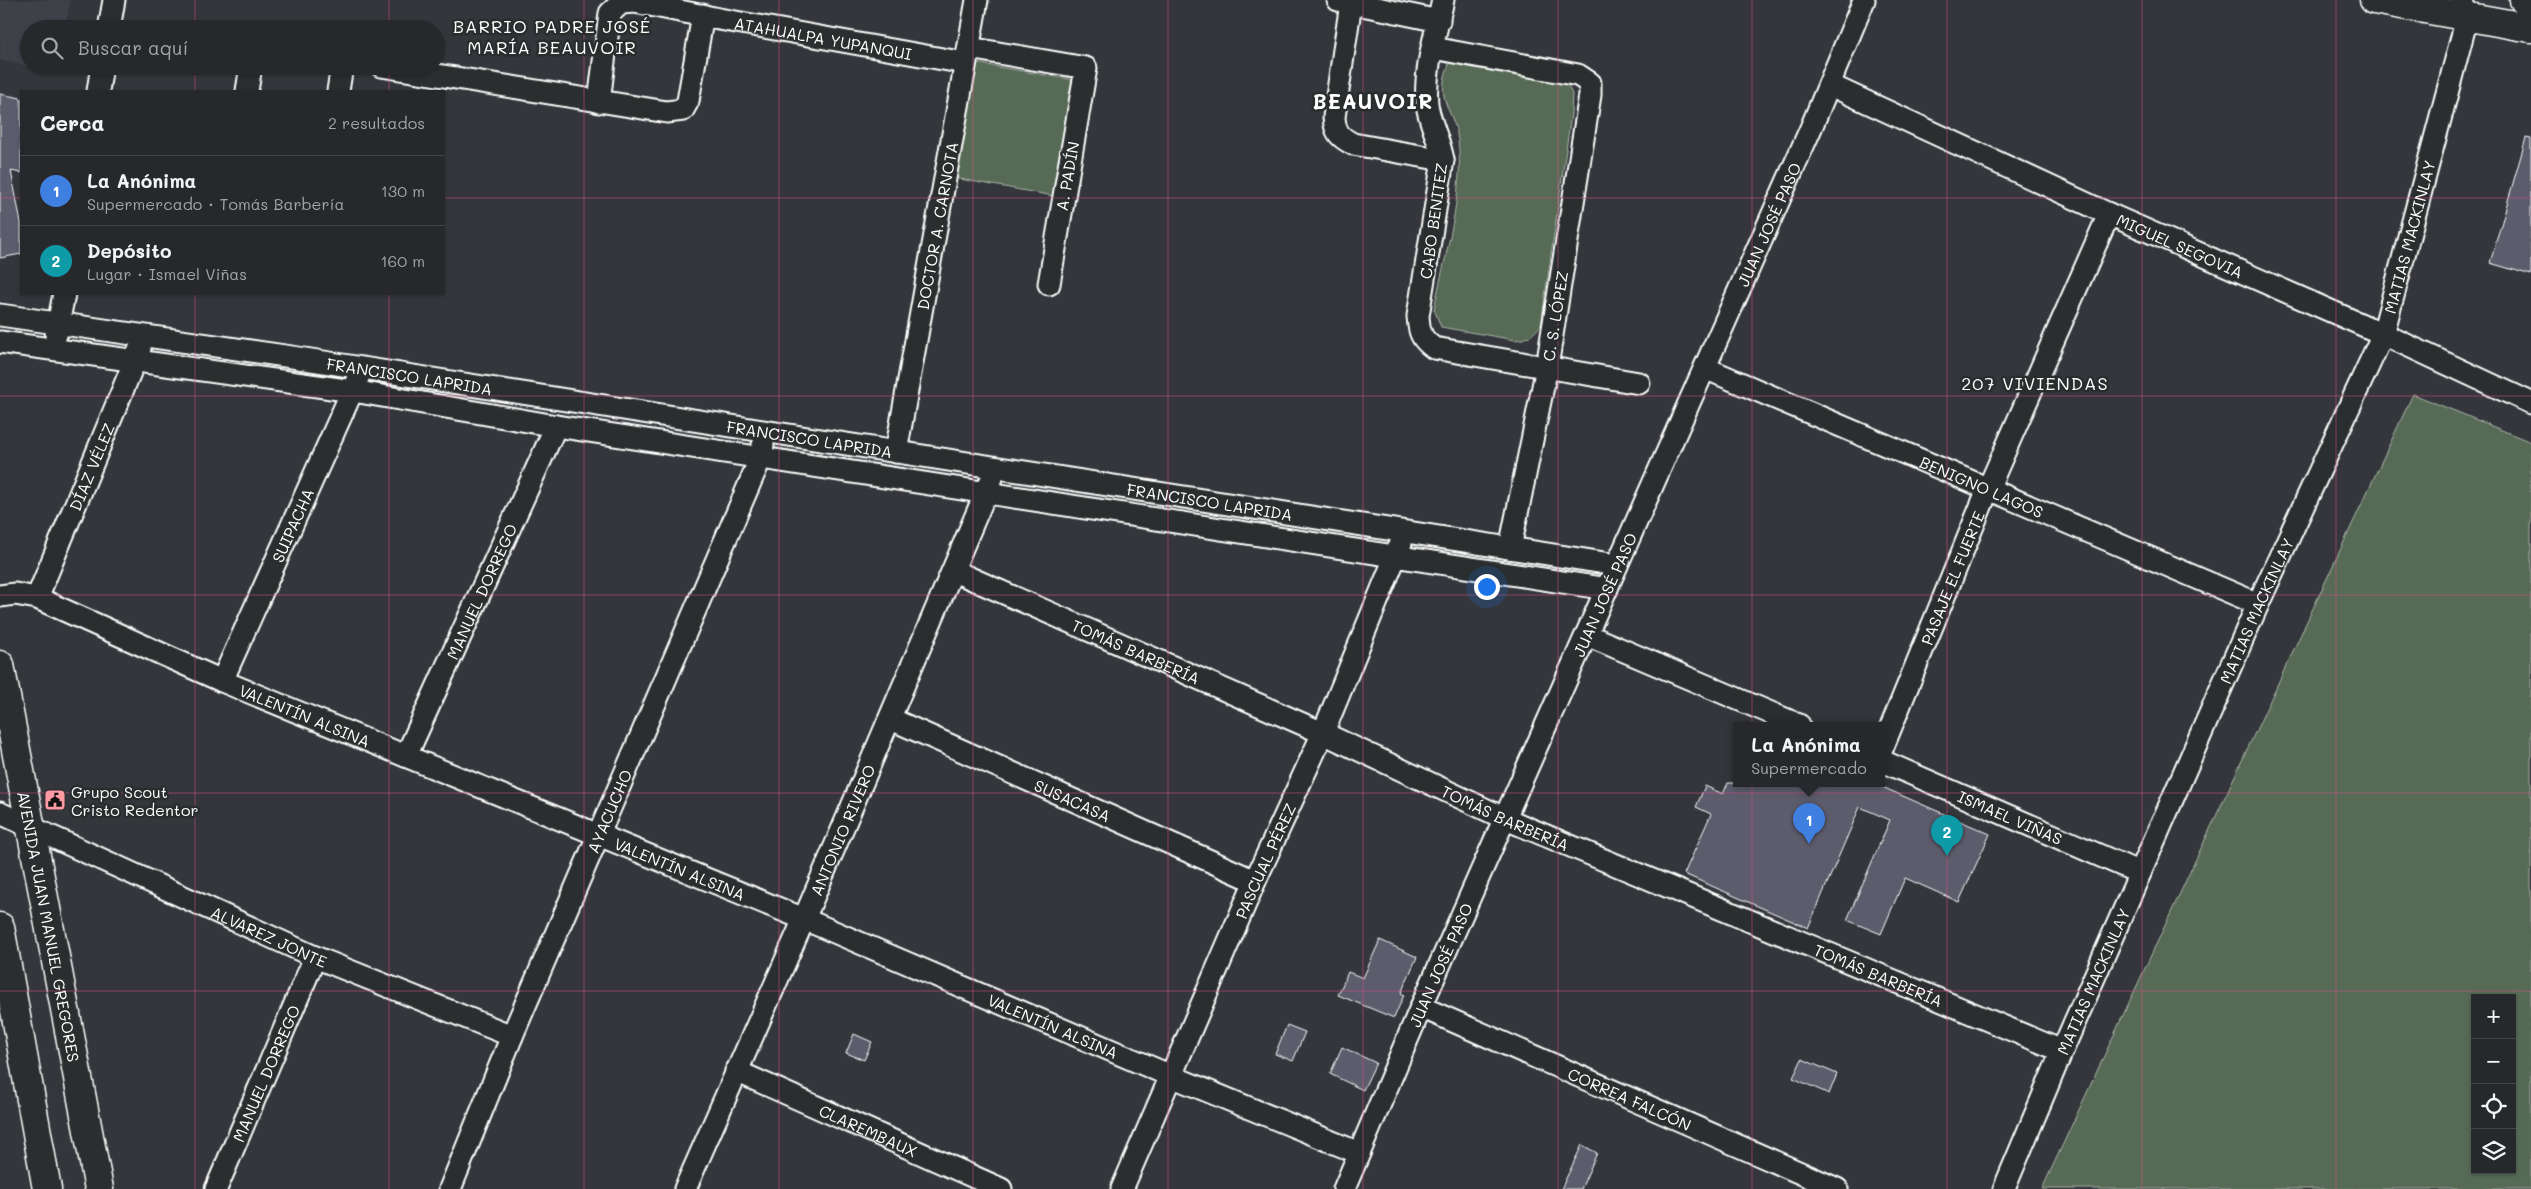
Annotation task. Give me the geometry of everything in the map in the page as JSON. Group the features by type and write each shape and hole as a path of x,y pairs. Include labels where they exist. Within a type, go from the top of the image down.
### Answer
{"main road":[{"path":"2374,0 2465,9 2531,28"},
{"path":"2524,0 2531,1"},
{"name":"AVENIDA JUAN MANUEL GREGORES","path":"0,665 100,1189"},
{"path":"0,927 47,1189"}],"street":[{"path":"111,20 114,0"},
{"name":"DOCTOR A. CARNOTA","path":"896,452 932,263 977,0"},
{"name":"CABO BENITEZ","path":"1444,0 1427,84 1427,106 1440,144 1443,160 1418,316 1419,332 1424,341 1434,348 1547,367"},
{"name":"JUAN JOSÉ PASO","path":"1344,1189 1421,1007 1830,85 1864,0"},
{"path":"1439,21 1344,1 1334,117 1335,131 1342,138 1353,144 1443,160"},
{"name":"ATAHUALPA YUPANQUI","path":"600,102 610,13 621,3 635,2 703,15 967,55 1086,68"},
{"name":"MATIAS MACKINLAY","path":"2004,1189 2062,1051 2258,604 2383,334 2465,9"},
{"path":"436,75 667,112 683,110 688,101 703,15"},
{"name":"C. S. LÓPEZ","path":"1433,48 1578,75 1590,83 1590,96 1547,367 1510,548"},
{"name":"A. PADÍN","path":"1048,284 1086,68"},
{"path":"98,90 101,75"},
{"path":"247,90 250,75"},
{"path":"338,90 341,75"},
{"name":"MIGUEL SEGOVIA","path":"1830,85 2109,214 2383,334 2531,403"},
{"name":"PASAJE EL FUERTE","path":"1885,742 1988,489 2109,214"},
{"path":"52,349 60,322 64,295"},
{"name":"FRANCISCO LAPRIDA","path":"0,315 145,335 1617,565"},
{"name":"DÍAZ VÉLEZ","path":"37,598 145,335"},
{"name":"FRANCISCO LAPRIDA","path":"0,342 136,359 353,391 556,426 987,491 1607,589"},
{"path":"1547,367 1639,383"},
{"name":"BENIGNO LAGOS","path":"1705,368 2258,604"},
{"name":"SUIPACHA","path":"222,681 362,369"},
{"name":"MANUEL DORREGO","path":"406,756 556,426"},
{"name":"AYACUCHO","path":"450,1189 512,1036 761,457 765,432"},
{"name":"ANTONIO RIVERO","path":"685,1189 891,719 954,572 996,467"},
{"name":"PASCUAL PÉREZ","path":"1122,1189 1255,880 1323,733 1406,532"},
{"name":"TOMÁS BARBERÍA","path":"954,572 1323,733 1506,819 2062,1051"},
{"name":"VALENTÍN ALSINA","path":"0,596 15,594 37,598 222,681 804,919 1171,1076 1359,1153"},
{"path":"1587,635 1792,722"},
{"name":"SUSACASA","path":"891,719 1255,880"},
{"name":"ISMAEL VIÑAS","path":"1885,761 2140,873"},
{"name":"ALVAREZ JONTE","path":"0,813 315,957 512,1036"},
{"name":"MANUEL DORREGO","path":"216,1189 315,957"},
{"name":"CORREA FALCÓN","path":"1421,1007 1836,1189"},
{"name":"CLAREMBAUX","path":"736,1071 1001,1189"}],"shaded area":[{"path":"0,0 70,0 67,20 20,20 20,65 0,60"}],"green space":[{"path":"1458,61 1566,82 1572,94 1571,115 1541,325 1533,334 1523,339 1515,340 1441,327 1434,309 1459,180 1458,140 1456,129 1446,104 1443,87 1449,64"},
{"path":"975,63 1075,80 1054,196 954,178"},
{"path":"2413,394 2531,442 2531,1189 2042,1189"}],"building":[{"path":"0,94 20,98 20,173 11,171 20,218 20,254 0,258"},
{"path":"2526,138 2531,139 2531,275 2490,263"},
{"path":"1728,783 1733,783 1733,787 1882,787 1990,834 1959,902 1905,878 1881,934 1847,920 1890,820 1860,807 1808,928 1684,874 1711,814 1696,807 1705,786 1723,794"},
{"path":"1380,940 1417,957 1401,993 1404,995 1394,1018 1338,995 1348,972 1363,978"},
{"path":"1287,1025 1305,1032 1293,1061 1275,1054"},
{"path":"854,1034 872,1042 864,1060 846,1053"},
{"path":"1342,1047 1376,1063 1363,1090 1330,1074"},
{"path":"1802,1059 1837,1074 1829,1094 1793,1078"},
{"path":"1582,1145 1597,1153 1581,1189 1561,1189"}],"place":[{"name":"Grupo Scout Cristo Redentor","path":"55,800"},
{"name":"La Anónima","path":"1809,844"},
{"name":"Depósito","path":"1947,856"}],"district":[{"name":"BARRIO PADRE JOSÉ MARÍA BEAUVOIR","path":"552,36"},
{"name":"BEAUVOIR","path":"1373,100"},
{"name":"207 VIVIENDAS","path":"2035,383"}]}
